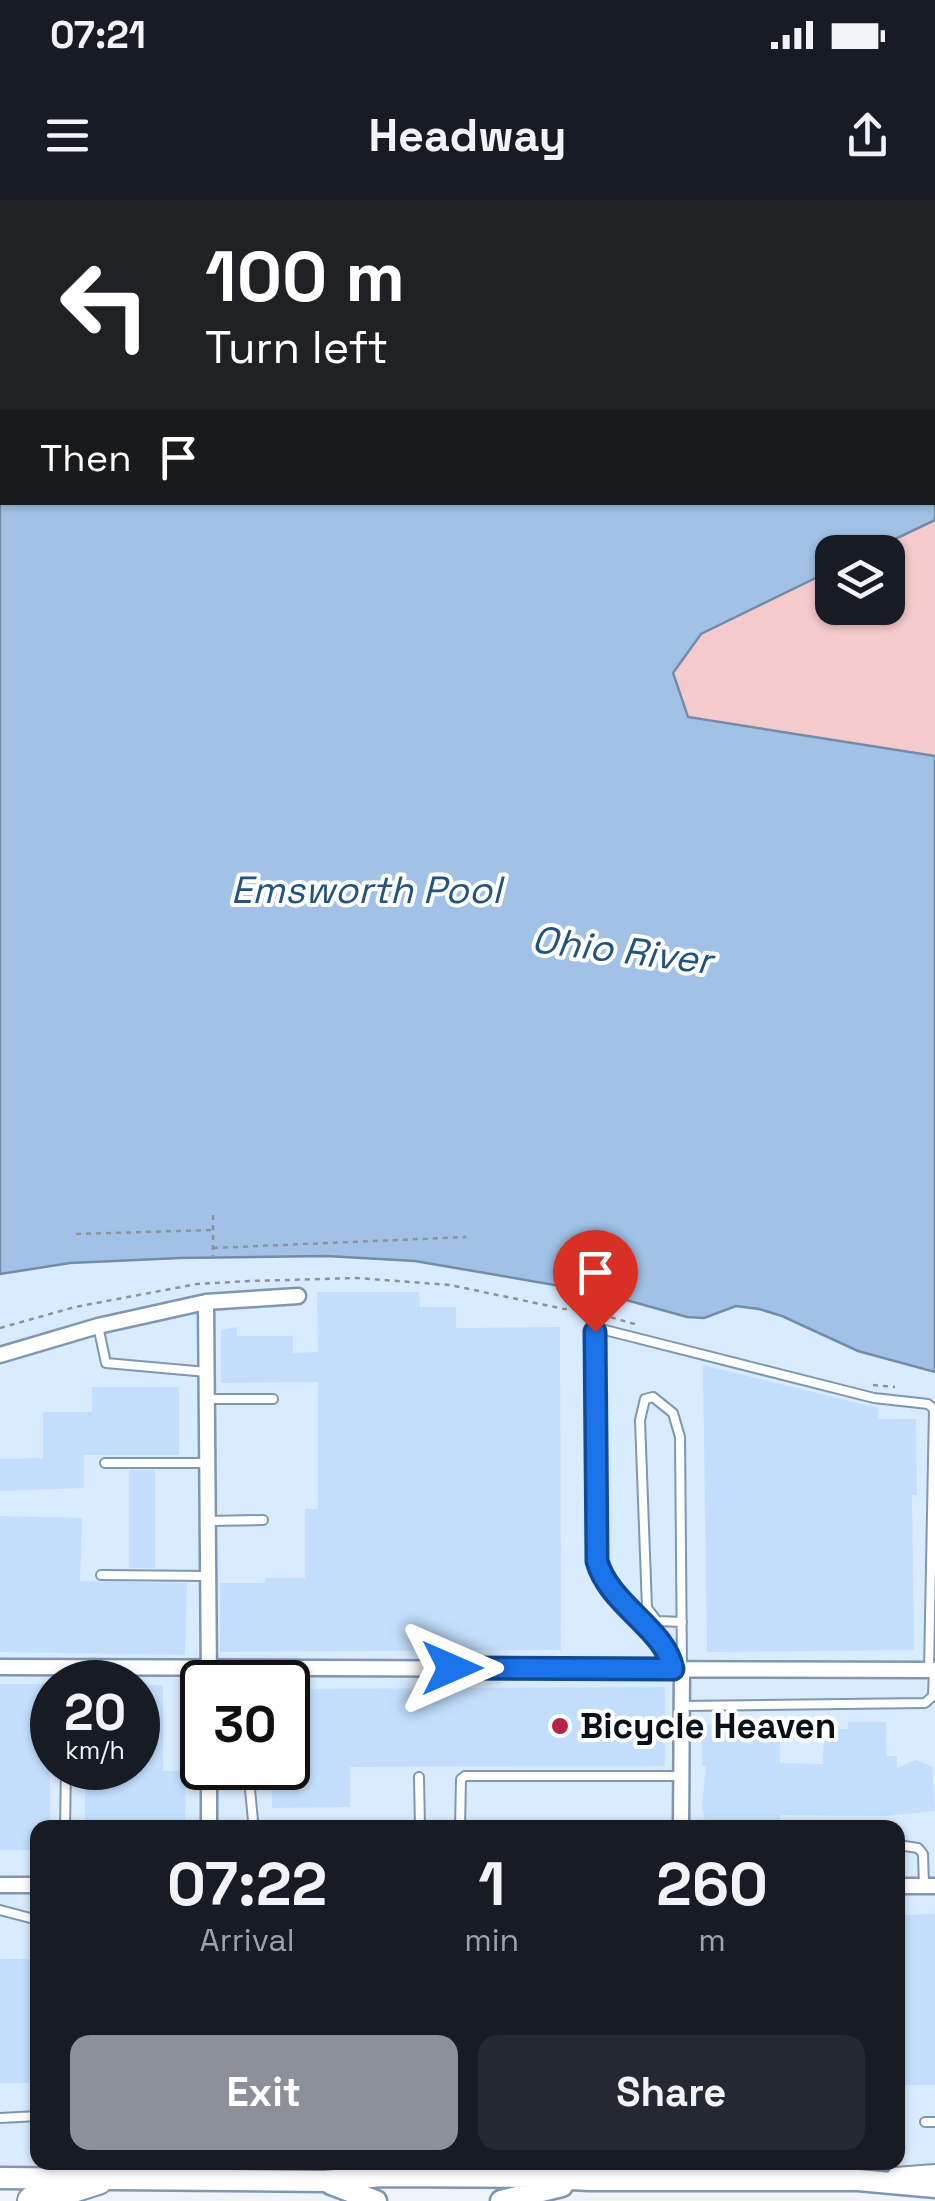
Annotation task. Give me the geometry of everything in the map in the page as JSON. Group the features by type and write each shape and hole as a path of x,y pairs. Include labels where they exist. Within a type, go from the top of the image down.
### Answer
{"highway":[{"path":"32,2201 98,2171"}],"main road":[{"path":"0,2178 54,2170 210,2171 324,2182 383,2176 589,2180 682,2171 935,2187"},
{"path":"502,2201 589,2180"},
{"path":"324,2182 376,2201"}],"street":[{"path":"0,1355 98,1326 206,1302 298,1296"},
{"path":"206,1302 208,1660"},
{"path":"0,1667 30,1670"},
{"path":"310,1668 932,1670"},
{"path":"678,1669 682,1706 682,1820"},
{"path":"209,1790 209,1820"},
{"path":"0,1885 30,1885"},
{"path":"858,2180 935,2174"}],"lane":[{"path":"98,1326 106,1363 206,1372"},
{"path":"678,1669 666,1650 602,1579 597,1561 595,1332 601,1328 874,1398 928,1404 934,1409 933,1696 924,1702 682,1706"},
{"path":"678,1669 682,1622 680,1436 673,1414 654,1397 645,1399 640,1420 647,1608 658,1621 682,1622"},
{"path":"207,1399 273,1399"},
{"path":"104,1463 207,1463"},
{"path":"207,1521 262,1520"},
{"path":"102,1575 206,1576"},
{"path":"460,1820 461,1779 466,1776 682,1776"},
{"path":"419,1777 420,1820"},
{"path":"66,1790 66,1820"},
{"path":"250,1790 252,1820"},
{"path":"905,1846 918,1848 924,1854 930,1886"},
{"path":"0,1910 30,1918"},
{"path":"0,2118 30,2116"}],"path":[{"path":"213,1215 213,1258"},
{"path":"76,1234 213,1230"},
{"path":"213,1248 466,1237"},
{"path":"0,1328 75,1307 197,1284 357,1278 450,1285 564,1309 582,1309 638,1325"},
{"path":"868,1384 908,1390"}],"shaded area":[{"path":"935,520 935,756 688,717 673,673 701,634 815,578 815,625 905,625 904,535"},
{"path":"326,1256 415,1261 601,1293 687,1317 703,1318 736,1306 759,1309 782,1315 858,1351 935,1372 935,2174 0,2178 0,1274 70,1263"}],"water":[{"name":"Emsworth Pool","path":"0,505 935,505 935,520 904,535 815,535 815,578 701,634 673,673 688,717 935,756 935,1372 858,1351 759,1309 736,1306 704,1318 687,1317 601,1293 415,1261 326,1256 70,1263 0,1274"}],"building":[{"path":"317,1292 419,1292 420,1307 456,1307 456,1328 560,1327 561,1650 220,1652 220,1583 305,1578 305,1509 318,1509 318,1382 221,1383 221,1330 237,1327 237,1336 293,1336 293,1353 318,1352"},
{"path":"703,1365 878,1408 878,1419 916,1419 917,1495 912,1495 914,1650 707,1652"},
{"path":"92,1387 179,1387 179,1455 84,1455 84,1488 0,1491 0,1459 43,1458 43,1412 92,1412"},
{"path":"129,1470 155,1470 155,1568 129,1568"},
{"path":"0,1516 82,1518 80,1581 187,1583 185,1655 0,1652"},
{"path":"0,1684 30,1684 30,1790 50,1790 50,1820 30,1820 30,1850 0,1850"},
{"path":"163,1685 163,1771 180,1771 180,1790 186,1790 185,1820 85,1820 85,1790 160,1790"},
{"path":"665,1687 665,1766 350,1767 350,1807 272,1808 272,1790 310,1790 310,1689"},
{"path":"848,1722 886,1722 886,1756 897,1756 897,1768 916,1760 932,1767 935,1811 886,1816 780,1815 780,1820 705,1820 702,1724 780,1725 780,1763 823,1764 824,1734 832,1734 832,1729 848,1729"},
{"path":"935,1914 935,2085 905,2085 905,1915"},
{"path":"0,1959 30,1959 30,2083 0,2083"}],"place":[{"name":"Bicycle Heaven","path":"560,1726"}],"route":[{"path":"452,1668 673,1669 666,1650 602,1579 597,1561 595,1332"}],"water label":[{"name":"Ohio River","path":"622,950"}]}
